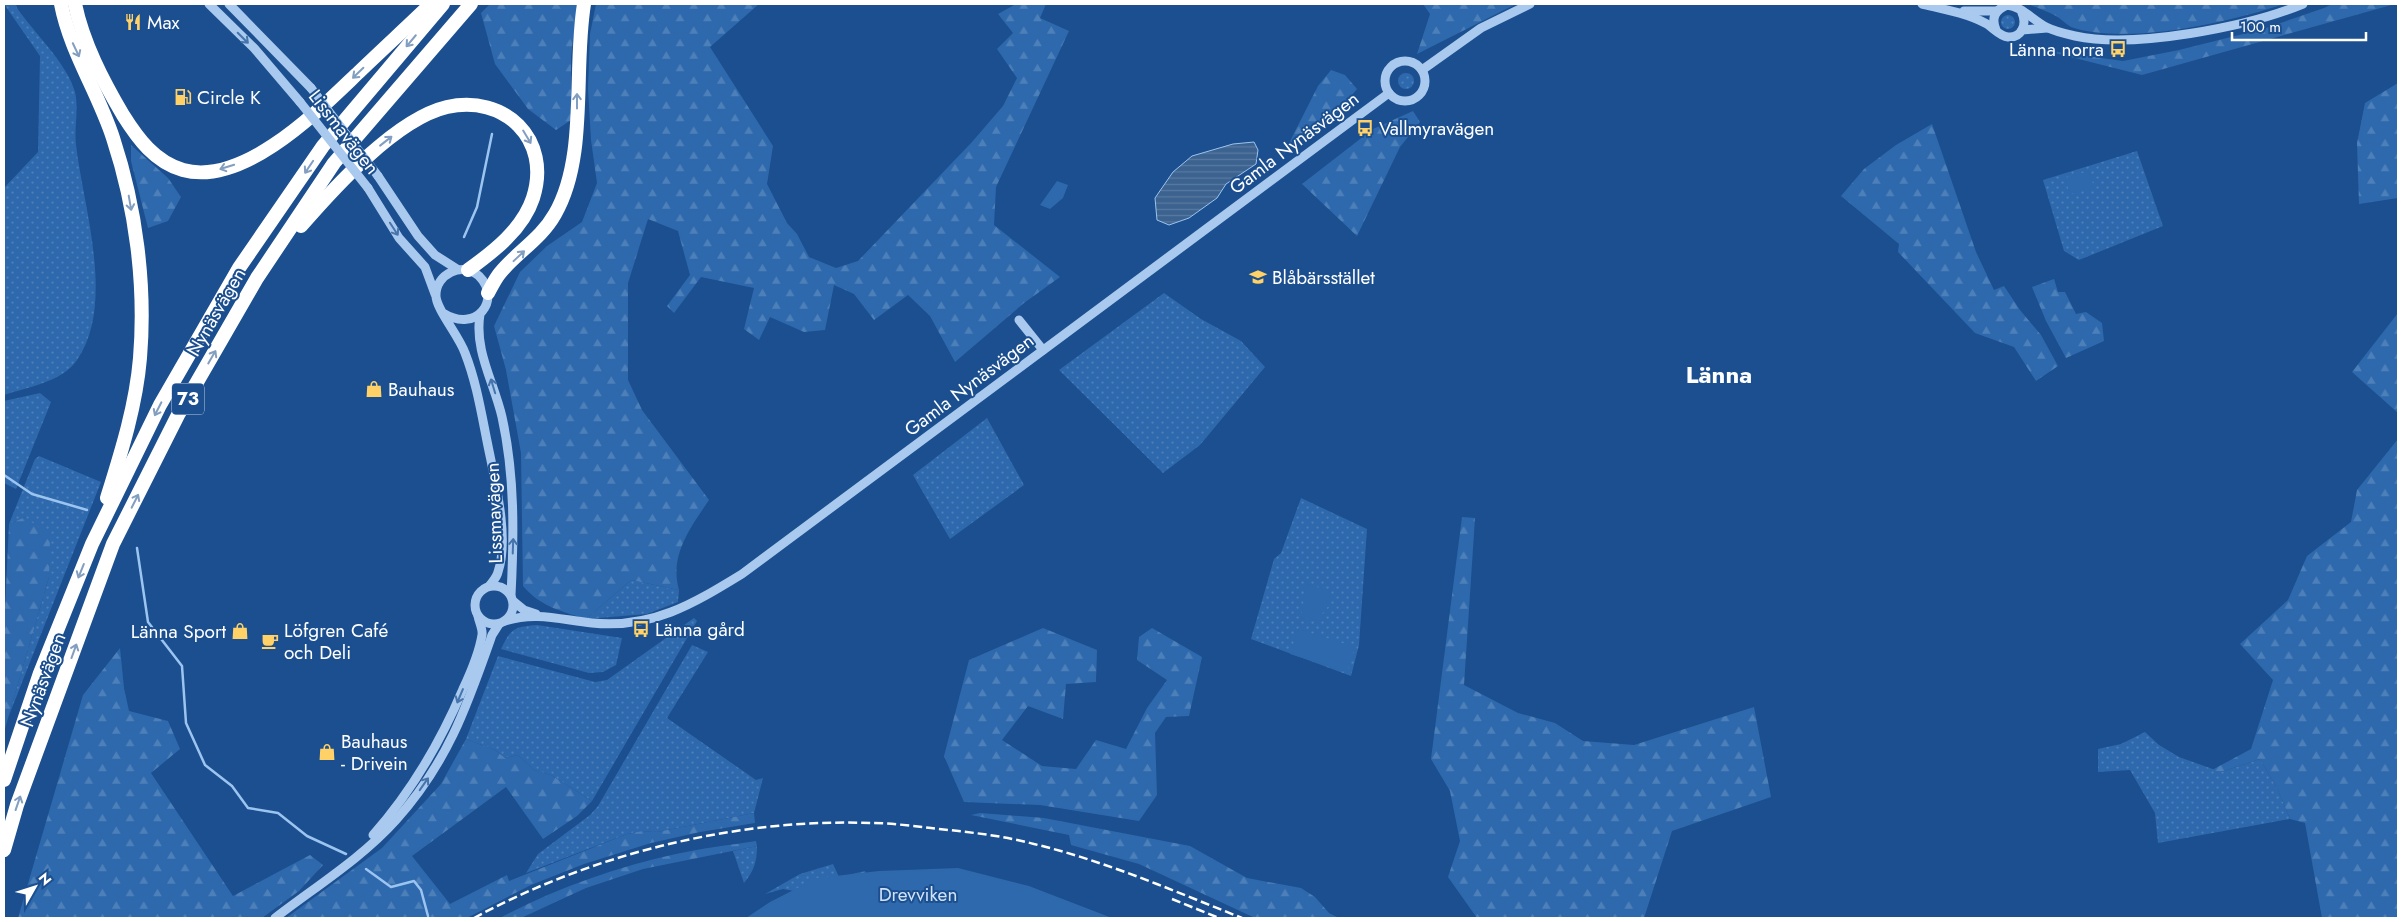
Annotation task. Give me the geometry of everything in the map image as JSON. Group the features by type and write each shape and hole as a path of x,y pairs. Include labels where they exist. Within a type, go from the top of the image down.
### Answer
{"highway":[{"path":"61,4 73,44 90,80 113,138 128,196 139,261 140,360 124,444 92,544"},
{"path":"75,4 78,19 90,52 111,94 136,134 154,154 170,165 196,172 230,167 247,160 302,124 337,94 431,4"},
{"name":"Nynäsvägen","path":"4,780 40,673 92,544 160,405 239,268 323,146 443,4"},
{"name":"Nynäsvägen","path":"4,850 17,806 113,544 178,415 257,278 334,163 471,4"},
{"path":"488,292 500,272 537,239 554,216 565,194 575,149 579,42 584,4"},
{"path":"257,278 336,185 399,132 422,117 446,107 468,105 489,107 506,114 520,125 531,143 537,162 533,198 521,221 504,242 462,270"}],"street":[{"name":"Lissmavägen","path":"209,4 254,48 300,102 368,188 399,238 425,267 435,294"},
{"name":"Lissmavägen","path":"229,4 311,88 378,176 418,236 435,255 462,270"},
{"path":"1422,70 1481,28 1530,4"},
{"path":"1922,4 1969,16 2008,37 2013,37 2022,30 2047,28"},
{"path":"2022,13 2047,28 2076,36 2117,40 2154,37 2256,20 2303,4"},
{"path":"1949,10 1996,12 2007,5 2018,8 2025,18 2022,30"},
{"path":"1996,12 1993,24 1996,30"},
{"path":"1406,61 1418,66 1422,70 1425,85 1416,98 1402,101 1389,93 1385,81 1389,69 1394,65 1406,61"},
{"name":"Gamla Nynäsvägen","path":"512,598 524,610 538,615 593,623 627,624 670,614 702,598 742,574 1389,93"},
{"path":"462,270 478,274 488,292 486,304 480,314 468,321 454,320 443,314 437,305 435,294 438,283 442,279 462,270"},
{"name":"Lissmavägen","path":"443,314 458,336 474,378 501,512 501,552 498,572 490,585"},
{"name":"Lissmavägen","path":"480,314 478,342 502,416 512,479 514,543 512,598"},
{"path":"1019,320 1043,350"},
{"path":"275,918 370,845 396,820 438,764 460,725 492,635 512,612 512,598 502,587 490,585 478,592 475,598 475,611 484,622 502,622"},
{"name":"Gamla Nynäsvägen","path":"502,622 538,615"},
{"path":"341,867 390,815 429,760 450,721 474,665 482,633 478,616"}],"green space":[{"path":"4,4 16,4 24,18 58,59 75,92 77,105 76,145 90,225 96,283 94,311 88,337 77,360 63,374 54,379 4,395 4,188 38,152 40,56"},
{"path":"490,4 577,4 571,57 571,120 556,130 528,109 495,64 481,13"},
{"path":"596,4 759,4 710,47 773,146 767,184 787,223 797,234 809,257 836,268 858,261 972,142 1003,106 1017,78 997,49 1013,33 998,14 1016,4 1046,4 1040,18 1069,31 996,187 994,225 1060,277 1024,303 955,362 930,316 908,295 874,320 854,294 834,285 825,330 804,332 770,317 759,340 744,329 754,288 701,277 674,313 667,306 690,275 678,231 648,219 628,283 628,380 642,410 709,500 689,531 679,553 677,577 679,590 631,580 586,619 544,604 523,586 521,453 506,370 494,326 520,272 547,246 582,222 597,183 591,140 588,89 590,34"},
{"path":"1423,4 1516,4 1417,54 1430,14"},
{"path":"2028,4 2284,4 2208,24 2149,33 2120,34 2094,32 2071,27 2056,16"},
{"path":"2332,4 2395,4 2142,75 2043,50 2123,61 2179,50 2263,29"},
{"path":"2005,15 2011,15 2015,22 2011,29 2005,29 2001,25 2001,19"},
{"path":"1331,70 1345,75 1357,89 1335,115 1283,155 1318,86"},
{"path":"1406,73 1414,81 1406,89 1398,81"},
{"path":"2398,83 2398,198 2359,204 2357,143 2365,103"},
{"path":"1413,111 1420,122 1400,147 1357,236 1302,184 1373,129"},
{"path":"1932,124 1976,252 1994,290 2004,286 2020,310 2041,335 2058,366 2036,381 2014,347 1975,333 1898,252 1899,244 1841,196 1864,169 1896,145"},
{"path":"131,145 168,178 181,197 168,221 148,228 131,161"},
{"path":"2137,151 2163,226 2079,260 2064,251 2043,180"},
{"path":"2089,171 2094,187 2070,194 2065,178"},
{"path":"1057,181 1068,185 1063,198 1050,209 1040,205"},
{"path":"2054,279 2058,292 2065,292 2076,314 2086,312 2102,323 2104,341 2066,358 2046,321 2032,287"},
{"path":"1164,293 1201,319 1241,341 1265,367 1200,445 1163,473 1059,370"},
{"path":"2398,313 2398,413 2352,372"},
{"path":"40,393 51,402 16,489 4,483 4,401"},
{"path":"987,418 1024,485 950,539 913,475"},
{"path":"2398,439 2398,918 2322,918 2305,823 2290,819 2277,788 2260,759 2221,772 2212,770 2251,749 2273,680 2240,644 2288,600 2307,556 2351,522 2357,490"},
{"path":"39,456 101,482 8,718 49,577 25,517 9,524 35,459"},
{"path":"1301,498 1367,529 1359,645 1351,676 1251,639 1274,559 1281,553"},
{"path":"25,517 50,536 49,577 4,732 4,629 9,524"},
{"path":"1462,517 1475,518 1464,685 1518,713 1555,723 1583,741 1634,745 1754,707 1771,797 1672,831 1644,918 1477,918 1448,877 1460,841 1450,791 1431,759"},
{"path":"631,580 679,590 678,602 647,614 586,619"},
{"path":"1306,584 1331,591 1330,604 1317,620 1301,618"},
{"path":"694,618 697,621 592,801 551,775 534,770 518,755 505,758 495,750 466,739 498,656 595,682 607,680"},
{"path":"537,625 622,638 616,665 603,672 589,673 501,649 514,630"},
{"path":"1043,628 1097,650 1096,682 1066,684 1063,719 1028,706 1002,740 1042,766 1076,769 1096,740 1126,749 1147,708 1167,680 1137,660 1139,637 1152,628 1202,657 1189,716 1166,717 1155,733 1157,795 1139,821 1040,805 964,802 944,756 969,660"},
{"path":"1298,629 1355,647 1347,672 1290,654"},
{"path":"692,645 708,652 667,718 756,780 763,778 754,813 657,832 642,831 627,834 526,873 538,854 590,815 598,806"},
{"path":"120,648 124,688 129,711 168,721 180,749 151,773 233,896 310,855 323,865 299,891 262,918 18,918 83,695"},
{"path":"2145,732 2159,745 2179,757 2221,772 2260,759 2277,788 2290,819 2158,843 2155,813 2130,770 2098,772 2098,749 2121,744"},
{"path":"466,739 495,750 505,758 518,755 534,770 551,775 592,801 577,816 543,839 506,787 412,856 450,904 507,875 509,881 627,834 642,831 657,832 754,813 755,823 700,832 651,843 584,864 531,885 467,918 286,918 382,848 441,784"},
{"path":"980,813 1044,818 1190,846 1247,878 1301,888 1315,897 1329,913 1339,918 1255,918 1139,864 1071,845 1069,835 971,815"},
{"path":"756,841 757,846 643,869 586,888 521,918 500,918 564,888 631,865 706,848"},
{"path":"757,846 754,866 744,883 733,851"},
{"path":"833,864 839,877 865,871 877,890 850,918 794,891 783,889 765,894 800,874"},
{"name":"Drevviken","path":"958,868 1029,886 1112,918 746,918 770,902 817,878 879,871"}],"shaded area":[{"path":"1254,142 1258,150 1256,164 1226,184 1217,198 1189,218 1169,225 1157,220 1155,198 1173,172 1192,156 1233,144"}],"waterway":[{"path":"464,237 477,207 492,134"},
{"path":"4,475 32,494 87,510"},
{"path":"137,548 148,622 182,666 186,723 205,765 232,786 248,808 278,813 307,836 346,854"},
{"path":"366,869 391,887 414,881 421,890 428,916"}],"railway":[{"path":"474,918 519,895 567,875 616,858 718,834 820,823 901,825 1009,838 1087,859 1165,887 1242,918"},
{"path":"1172,899 1219,918"}],"place":[{"name":"Max","path":"133,22"},
{"name":"Länna norra","path":"2118,49"},
{"name":"Circle K","path":"183,97"},
{"name":"Vallmyravägen","path":"1365,128"},
{"name":"Blåbärsstället","path":"1258,277"},
{"name":"Bauhaus","path":"374,389"},
{"name":"Länna gård","path":"641,629"},
{"name":"Länna Sport","path":"240,631"},
{"name":"Löfgren Café och Deli","path":"270,641"},
{"name":"Bauhaus - Drivein","path":"327,752"}],"district":[{"name":"Länna","path":"1719,374"}]}
